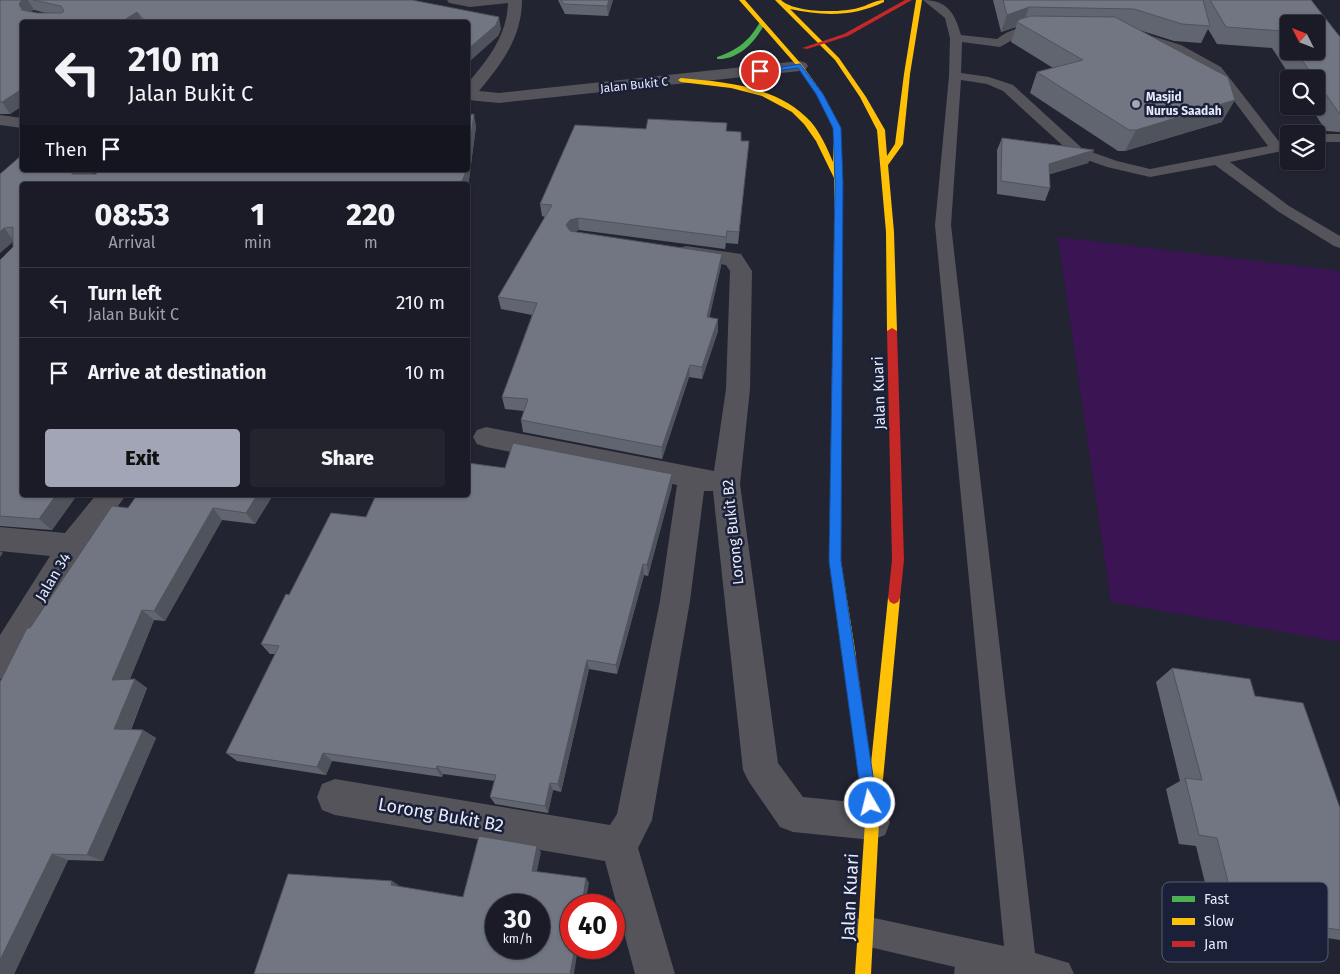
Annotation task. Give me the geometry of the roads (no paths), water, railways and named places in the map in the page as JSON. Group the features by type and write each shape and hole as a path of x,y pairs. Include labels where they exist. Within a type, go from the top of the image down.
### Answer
{"street":[{"path":"454,0 470,3 504,0"},
{"path":"470,92 499,56 512,31 516,12 515,0"},
{"name":"Jalan Kuari","path":"742,0 787,51 804,65 837,128 839,182 835,561 872,822"},
{"path":"780,2 815,12 850,13 866,10 884,0"},
{"path":"787,51 841,38 869,25 909,0"},
{"path":"884,166 899,144 915,17 919,0"},
{"name":"Jalan Kuari","path":"780,2 836,59 863,97 881,130 890,232 898,560 872,822 864,974"},
{"path":"903,25 915,17"},
{"path":"719,58 737,53 748,46 756,38 762,23"},
{"name":"Jalan Bukit C","path":"470,93 500,85 787,51"},
{"name":"Jalan Bukit C","path":"470,94 499,98 681,80 804,65"},
{"path":"681,80 722,84 745,89 792,109 807,122 839,182"},
{"path":"0,120 20,123"},
{"path":"0,135 20,123"},
{"name":"Lorong Bukit B2","path":"664,250 733,259 742,271 738,389 726,484 761,770 793,814 872,822"},
{"path":"486,437 726,484"},
{"path":"655,974 618,845 634,820 675,601 692,477"},
{"name":"Jalan 34","path":"0,664 72,546 110,497"},
{"path":"0,539 72,546"},
{"name":"Lorong Bukit B2","path":"335,797 618,845"}],"lane":[{"path":"929,0 950,17 956,38 955,76 943,225 1021,966"},
{"path":"956,38 1000,42 1008,35 1023,30 1051,31"},
{"path":"955,76 998,82 1008,88 1078,152 1112,164 1150,173 1277,148 1217,70 1177,48 1126,32"},
{"path":"1270,137 1280,138"},
{"path":"1325,138 1340,138"},
{"path":"1218,160 1284,209 1340,243"},
{"path":"865,931 971,964 1021,966 1058,974"}],"place":[{"name":"Masjid Nurus Saadah","path":"1136,104"}]}
